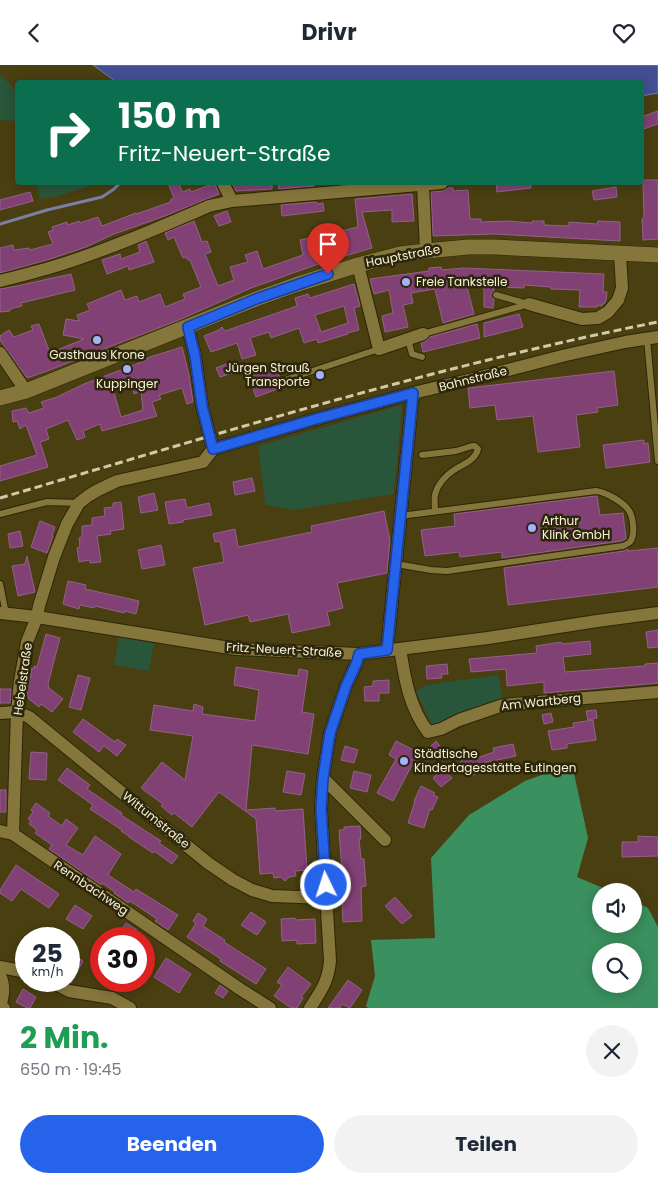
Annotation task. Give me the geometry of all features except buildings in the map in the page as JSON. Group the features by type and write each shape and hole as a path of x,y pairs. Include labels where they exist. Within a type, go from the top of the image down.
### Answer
{"street":[{"path":"224,185 232,201"},
{"path":"0,281 87,255 151,231 209,206 232,201 423,185 426,251"},
{"name":"Hauptstraße","path":"0,398 26,391 264,296 358,265 400,254 468,247 495,247 658,255"},
{"path":"529,304 582,319 598,318 608,312 618,299 622,289 620,254"},
{"path":"358,265 379,349 423,334"},
{"path":"188,327 195,356 202,406 213,449"},
{"name":"Bahnstraße","path":"80,503 98,490 117,481 203,462 213,449 316,419 566,355 647,339"},
{"path":"0,353 26,391"},
{"path":"387,650 413,393"},
{"name":"Hebelstraße","path":"13,834 17,712 27,642 37,617 54,557 67,524 80,503"},
{"name":"Fritz-Neuert-Straße","path":"3,614 37,617 236,649 359,654 488,638 658,613"},
{"name":"Am Wartberg","path":"400,649 408,692 422,725 428,732 441,729 459,720 503,705 658,692"},
{"path":"310,1008 324,986 329,973 330,961 321,809 323,778 330,733 359,654"},
{"path":"0,713 17,712"},
{"name":"Wittumstraße","path":"17,712 29,717 208,863 233,880 252,890 272,896 327,898"},
{"path":"323,778 385,840"},
{"path":"0,831 13,834"},
{"name":"Rennbachweg","path":"13,834 270,1008"},
{"path":"0,967 15,970"},
{"path":"0,975 4,981 3,998 0,1006 4,1008"},
{"path":"75,992 112,998 130,1008"}],"lane":[{"path":"496,295 529,304"},
{"path":"423,334 529,304"},
{"path":"408,339 412,355 422,357"},
{"path":"647,339 658,461"},
{"path":"285,380 379,349"},
{"path":"422,455 456,451 472,446 478,449 470,461 454,469 440,484 435,496 435,511"},
{"path":"396,563 447,571 624,547 632,537 633,529 629,509 600,491 400,516"},
{"path":"0,514 47,502 80,503"},
{"path":"0,584 3,614"}],"green space":[{"path":"0,75 15,91 15,121 0,120"},
{"path":"36,185 93,185 58,196 40,199"},
{"path":"402,405 394,494 293,510 265,505 258,446"},
{"path":"119,637 154,643 149,671 114,665"},
{"path":"498,675 503,700 490,702 432,726 416,691 426,685"},
{"path":"572,764 588,838 577,877 592,883 592,933 642,933 642,905 648,908 658,927 658,1008 368,1008 366,1006 375,976 371,940 435,938 431,858 469,815 525,781"}],"water":[{"path":"93,65 658,65 658,93 644,95 644,80 114,80"}],"waterway":[{"path":"0,224 47,210 102,197 118,185"}],"railway":[{"path":"0,498 409,380 492,359 658,322"}],"place":[{"name":"Freie Tankstelle","path":"406,282"},
{"name":"Gasthaus Krone","path":"97,340"},
{"name":"Kuppinger","path":"127,369"},
{"name":"Jürgen Strauß Transporte","path":"320,375"},
{"name":"Arthur Klink GmbH","path":"532,528"},
{"name":"Städtische Kindertagesstätte Eutingen","path":"404,761"}],"route":[{"path":"326,885 321,809 323,778 330,733 359,654 387,650 413,393 213,449 202,406 195,356 188,327 256,299 328,274"}]}
